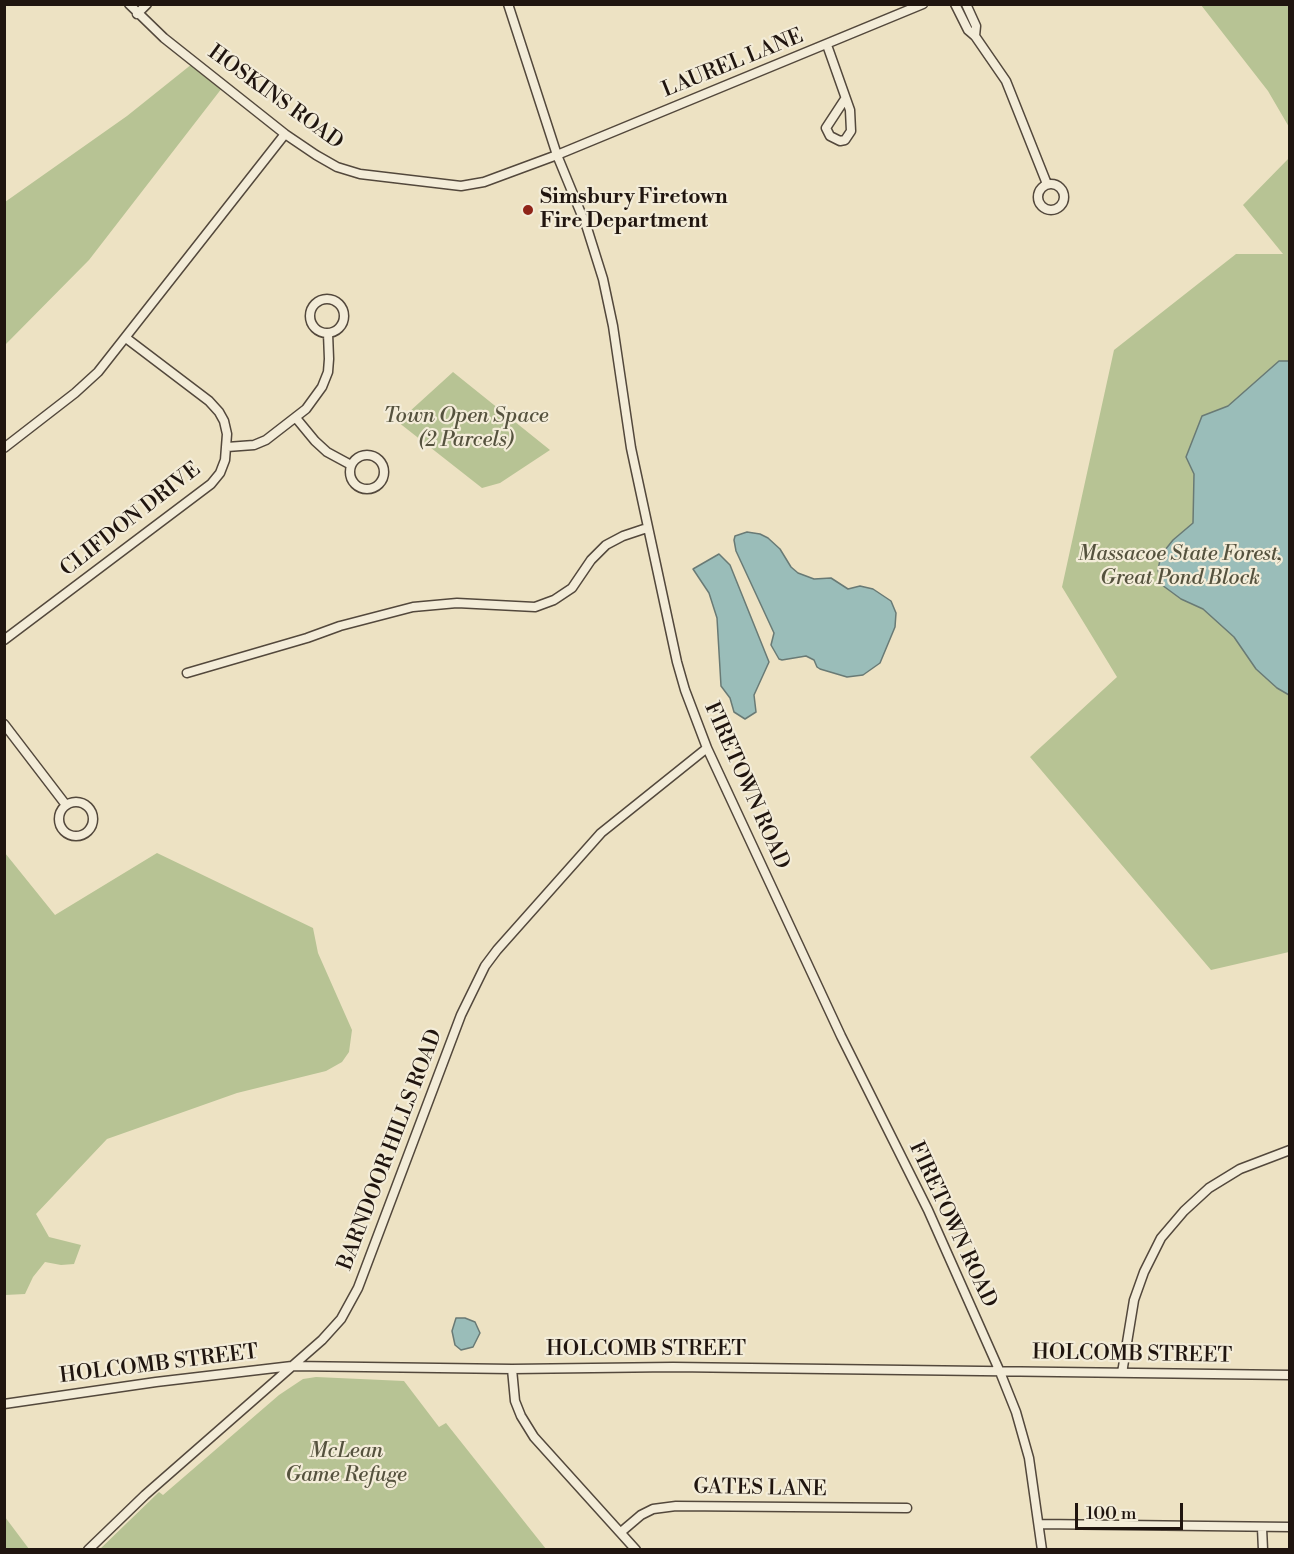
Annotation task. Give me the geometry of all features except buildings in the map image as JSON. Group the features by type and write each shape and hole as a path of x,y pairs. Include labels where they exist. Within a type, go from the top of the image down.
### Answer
{"street":[{"name":"HOSKINS ROAD","path":"129,4 172,45 285,134 337,167 360,174 461,186 484,182 557,154"},
{"path":"137,14 147,4"},
{"name":"FIRETOWN ROAD","path":"508,4 557,154 587,228 603,279 613,327 631,448 680,671 707,748 841,1036 928,1210 1000,1372 1016,1412 1029,1458 1042,1550"},
{"name":"LAUREL LANE","path":"557,154 923,4"},
{"path":"955,4 968,30 975,36 1006,81 1047,184"},
{"path":"966,4 975,26 975,36"},
{"path":"827,45 850,110 852,127 849,136 840,141 830,136 826,128 845,99"},
{"path":"4,448 75,393 98,372 285,134"},
{"path":"324,298 335,300 344,314 342,324 333,332 328,333 317,330 310,320 311,309 324,298"},
{"path":"227,447 254,445 266,440 296,418 314,400 328,372 328,333"},
{"name":"CLIFDON DRIVE","path":"4,640 211,484 220,473 227,447 224,421 209,401 126,338"},
{"path":"296,418 309,435 327,452 351,465"},
{"path":"360,456 377,457 384,466 384,478 376,487 360,488 352,481 351,465 360,456"},
{"path":"188,673 340,626 413,607 457,603 518,608 540,606 572,588 591,560 606,545 623,536 647,528"},
{"path":"4,724 66,805"},
{"name":"BARNDOOR HILLS ROAD","path":"88,1550 145,1495 322,1340 341,1319 358,1288 461,1015 485,966 601,833 707,748"},
{"path":"71,802 83,803 92,810 93,822 88,832 72,836 63,830 59,819 66,805 71,802"},
{"path":"1122,1373 1134,1300 1144,1272 1161,1238 1184,1211 1209,1188 1240,1169 1290,1150"},
{"name":"HOLCOMB STREET","path":"4,1404 156,1382 292,1366 512,1369 673,1367 1290,1375"},
{"path":"512,1369 515,1401 520,1416 534,1437 636,1550"},
{"name":"GATES LANE","path":"621,1532 641,1515 653,1509 676,1506 907,1508"},
{"path":"1039,1524 1290,1527"},
{"path":"1262,1528 1263,1550"}],"green space":[{"path":"1201,5 1289,5 1289,127 1268,91"},
{"path":"192,64 222,88 89,260 5,345 5,202 127,116"},
{"name":"Massacoe State Forest, Great Pond Block","path":"1289,158 1289,952 1211,970 1030,757 1117,677 1062,587 1114,350 1236,254 1283,254 1243,205"},
{"name":"Town Open Space (2 Parcels)","path":"453,372 550,450 500,483 482,488 398,422"},
{"path":"5,853 55,915 157,853 313,928 318,953 352,1030 349,1052 342,1062 326,1071 237,1093 107,1139 36,1214 49,1237 81,1245 74,1264 61,1265 45,1262 33,1277 25,1294 5,1295"},
{"name":"McLean Game Refuge","path":"316,1377 404,1381 439,1427 446,1423 546,1549 100,1549 159,1492 163,1495 279,1395 303,1379"},
{"path":"5,1517 29,1549 5,1549"}],"water":[{"path":"1279,361 1290,361 1289,695 1277,688 1256,669 1234,637 1203,609 1181,599 1162,585 1158,570 1161,555 1173,540 1193,523 1194,474 1186,457 1202,416 1228,406"},
{"path":"747,532 768,538 780,549 791,567 798,573 814,579 831,578 848,589 860,586 873,589 891,601 896,613 895,627 880,663 863,675 847,677 820,669 814,660 806,656 779,659 771,645 774,633 736,551 735,536"},
{"path":"719,554 730,565 769,662 754,695 756,712 745,719 734,712 730,698 721,686 717,618 709,593 693,569"},
{"path":"456,1318 465,1318 475,1322 480,1333 473,1347 461,1350 455,1345 452,1331"}],"place":[{"name":"Simsbury Firetown Fire Department","path":"528,210"}]}
